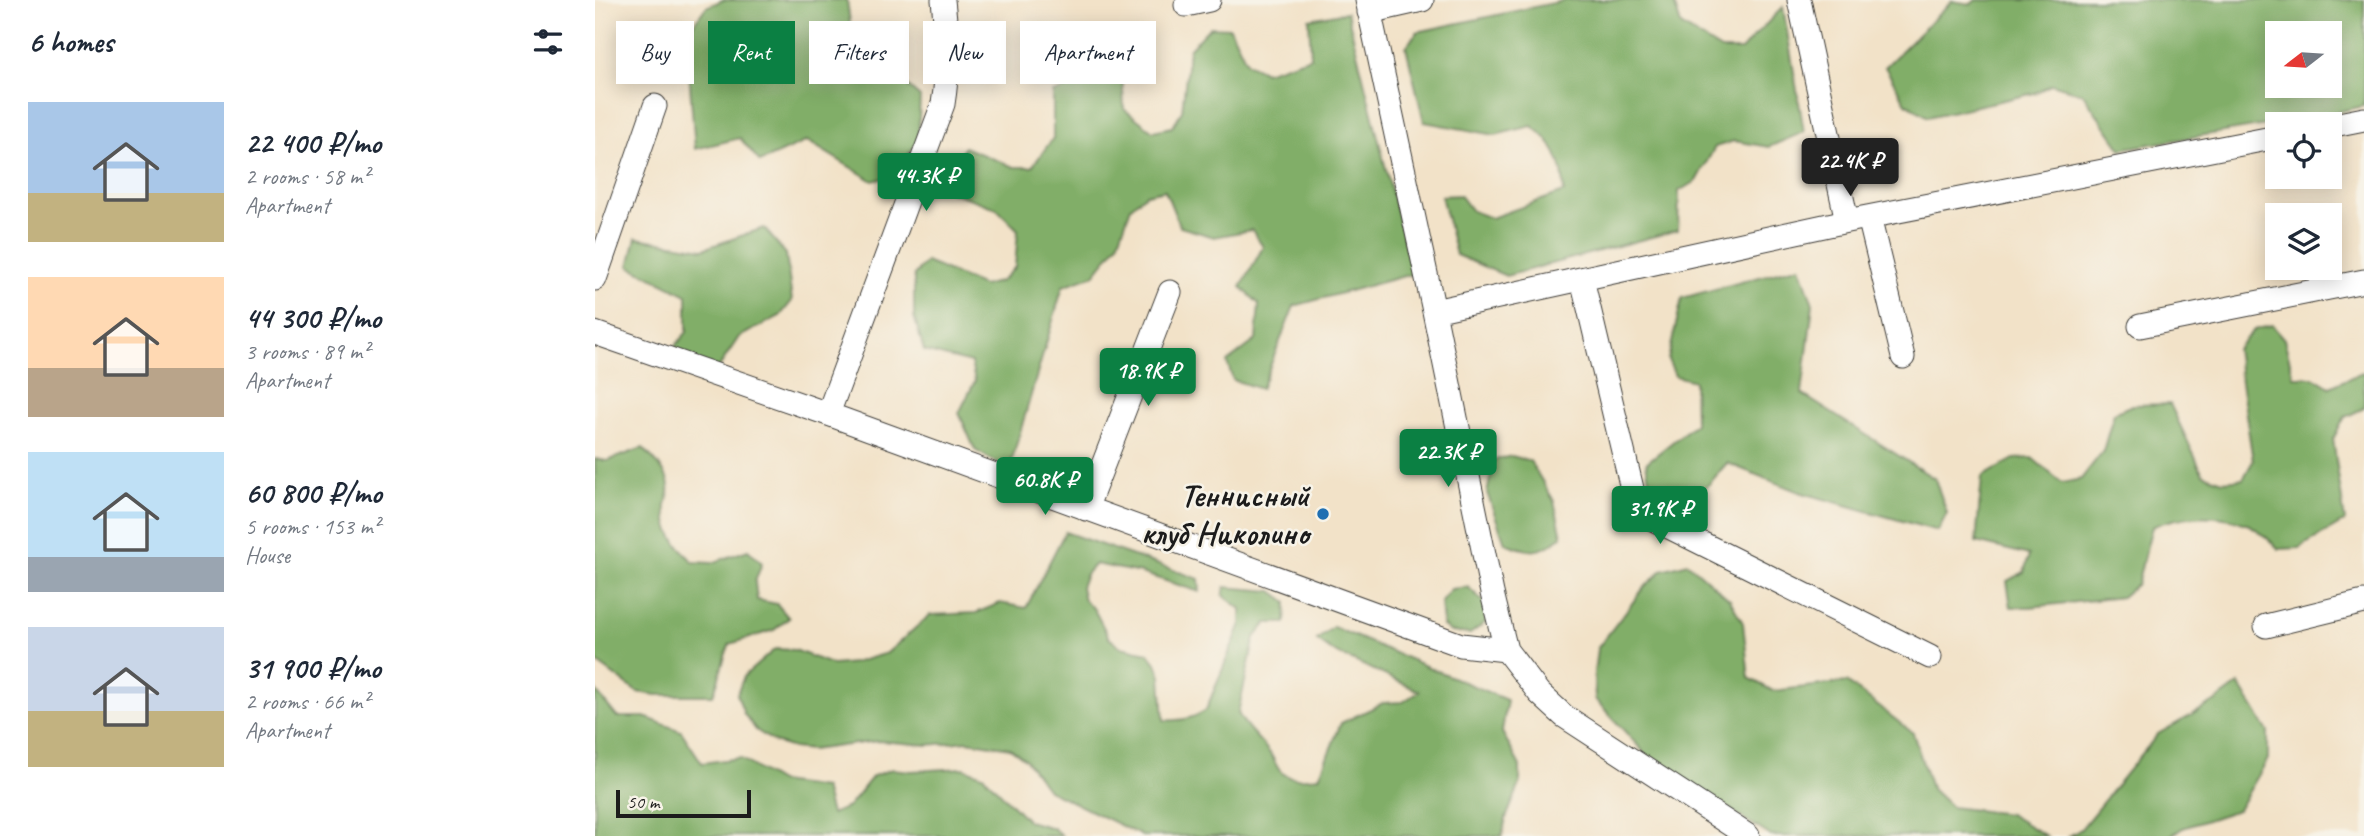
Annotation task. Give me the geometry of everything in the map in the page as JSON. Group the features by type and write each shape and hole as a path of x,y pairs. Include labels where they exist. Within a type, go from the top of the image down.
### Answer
{"street":[{"path":"828,414 943,104 948,74 943,0"},
{"path":"1186,5 1209,0"},
{"path":"1422,0 1368,6 1506,650 1539,694 1564,716 1748,836"},
{"path":"1799,0 1847,221"},
{"path":"595,279 655,106"},
{"path":"2342,123 2364,119"},
{"path":"1434,311 1847,221 2265,138"},
{"path":"1870,217 1903,357"},
{"path":"1582,279 1633,494 1640,507 1653,519 1930,657"},
{"path":"2140,326 2364,281"},
{"path":"1086,509 1170,292"},
{"path":"595,333 828,414 1461,645 1506,650"},
{"path":"2266,626 2364,602"}],"green space":[{"path":"723,0 847,0 850,21 809,21 809,84 905,84 920,97 918,141 892,176 873,181 807,141 760,162 740,138 695,149 690,84 694,84 694,23 706,7"},
{"path":"1567,0 1673,0 1681,25 1721,50 1741,50 1783,7 1804,132 1769,147 1734,141 1715,147 1696,181 1679,191 1678,230 1506,276 1456,255 1441,196 1460,195 1472,211 1491,218 1564,192 1557,154 1547,139 1532,126 1495,135 1424,122 1406,47 1417,32"},
{"path":"1976,0 2364,0 2364,106 2338,112 2265,112 2265,125 2121,149 2083,94 2052,84 2035,93 1928,117 1906,103 1885,67 1952,1 1971,4"},
{"path":"1347,12 1412,274 1294,306 1261,389 1233,380 1227,362 1256,340 1259,304 1241,287 1263,247 1252,230 1214,237 1180,227 1165,190 1146,194 1131,207 1118,244 1094,275 1063,286 1009,470 975,450 959,413 975,381 971,363 924,351 914,316 914,275 926,262 983,286 1001,281 1015,267 1018,230 996,208 943,189 964,147 1014,167 1032,167 1053,138 1053,93 1080,84 1123,84 1124,109 1153,131 1172,127 1182,111 1189,49 1210,27 1230,28 1247,63 1265,72 1311,57 1309,19"},
{"path":"764,228 786,254 792,301 780,316 739,337 717,370 697,374 675,346 687,332 687,295 629,266 636,238 703,249"},
{"path":"1800,266 1813,304 1802,394 1935,479 1947,513 1938,531 1799,492 1727,463 1701,492 1688,501 1667,509 1652,498 1646,463 1695,424 1694,381 1675,376 1668,360 1682,298"},
{"path":"2272,325 2284,339 2294,377 2313,377 2330,387 2364,373 2364,408 2345,417 2333,439 2345,521 2299,548 2279,549 2257,529 2226,518 2187,517 2163,523 2152,527 2137,584 2122,597 2011,607 2007,581 2024,572 2029,555 1976,542 1982,477 2014,459 2032,458 2062,483 2081,479 2103,451 2114,413 2132,405 2170,404 2203,474 2223,481 2243,479 2253,461 2236,349 2254,330"},
{"path":"643,448 660,466 666,477 669,490 666,514 669,530 693,562 712,563 748,550 762,563 755,582 757,600 777,604 789,618 774,630 730,644 713,695 656,695 637,692 595,661 595,459 607,461"},
{"path":"1512,456 1530,461 1554,501 1562,536 1548,547 1529,550 1505,543 1487,493 1494,460"},
{"path":"1065,532 1199,579 1200,592 1141,573 1095,564 1086,574 1081,587 1084,600 1094,609 1109,638 1121,647 1148,653 1156,663 1161,676 1164,720 1186,719 1206,710 1241,624 1241,609 1223,595 1225,587 1272,591 1287,602 1286,623 1267,623 1255,637 1238,713 1271,754 1279,770 1289,777 1319,777 1341,723 1383,703 1403,702 1419,691 1332,651 1317,640 1333,627 1507,700 1502,732 1520,766 1520,784 1506,818 1502,836 1142,836 1048,790 1025,759 1010,748 967,741 928,745 878,741 811,750 793,748 774,742 756,730 744,714 737,694 744,676 775,649 795,650 833,665 853,663 887,653 930,615 976,613 1000,603 1026,608"},
{"path":"1688,563 1730,600 1743,623 1749,678 1773,691 1847,682 1913,733 1931,788 1951,807 2009,814 2046,836 1771,836 1650,759 1595,699 1597,649 1643,589 1662,570"},
{"path":"1468,587 1484,602 1486,622 1470,634 1451,632 1443,626 1441,601 1451,589"},
{"path":"2239,684 2268,732 2268,759 2238,810 2183,828 2170,836 2069,836 2081,829 2158,734 2216,701"},
{"path":"595,690 617,717 645,717 681,731 702,763 740,758 779,782 824,788 831,814 848,807 873,776 892,769 911,771 964,768 983,775 1028,821 1053,828 1062,836 595,836"}],"place":[{"name":"Теннисный клуб Николино","path":"1323,514"}]}
